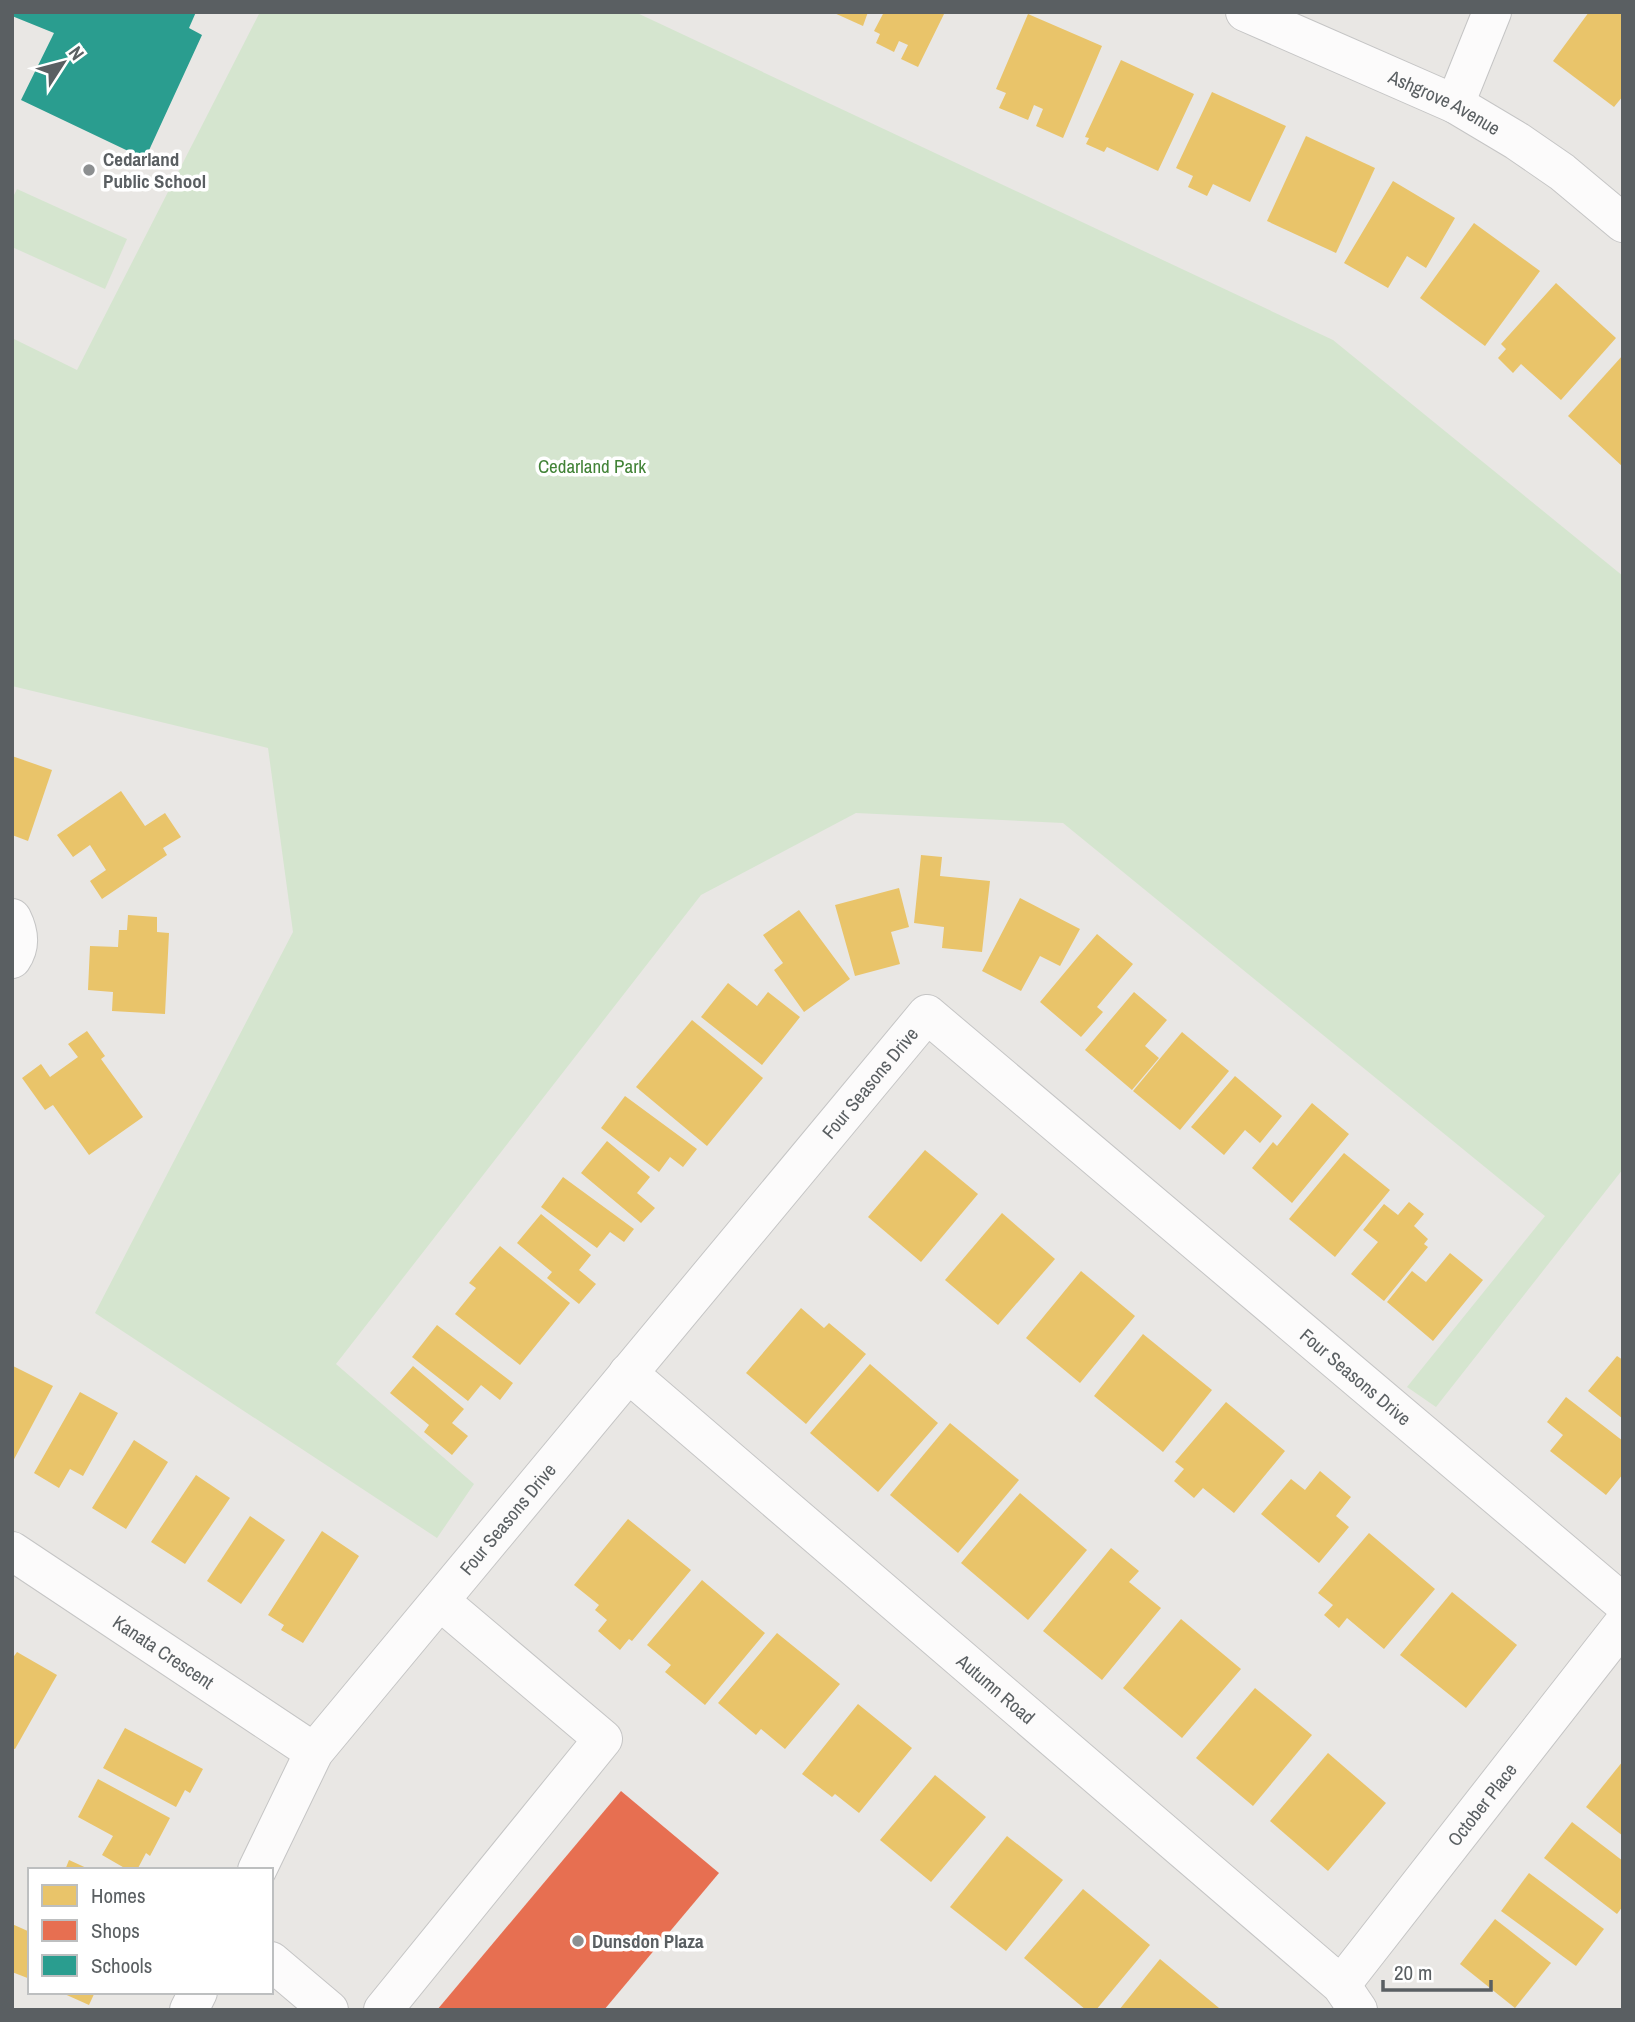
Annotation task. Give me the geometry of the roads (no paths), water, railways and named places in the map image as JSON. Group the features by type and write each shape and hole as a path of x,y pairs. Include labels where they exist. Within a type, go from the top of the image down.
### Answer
{"street":[{"name":"Ashgrove Avenue","path":"1245,12 1455,104 1562,172 1623,223"},
{"path":"1455,104 1492,12"},
{"path":"12,918 17,929 18,942 12,959"},
{"name":"Four Seasons Drive","path":"258,1868 314,1752 928,1014 1623,1603"},
{"name":"Autumn Road","path":"628,1373 1350,1997"},
{"name":"Kanata Crescent","path":"12,1551 314,1752"},
{"path":"383,2010 603,1739 440,1601"},
{"name":"October Place","path":"1350,1997 1623,1623"},
{"path":"273,1964 329,2010"},
{"path":"189,2010 197,1994"}],"place":[{"name":"Cedarland Public School","path":"89,170"},
{"name":"Dunsdon Plaza","path":"578,1941"}],"park label":[{"name":"Cedarland Park","path":"592,466"}]}
